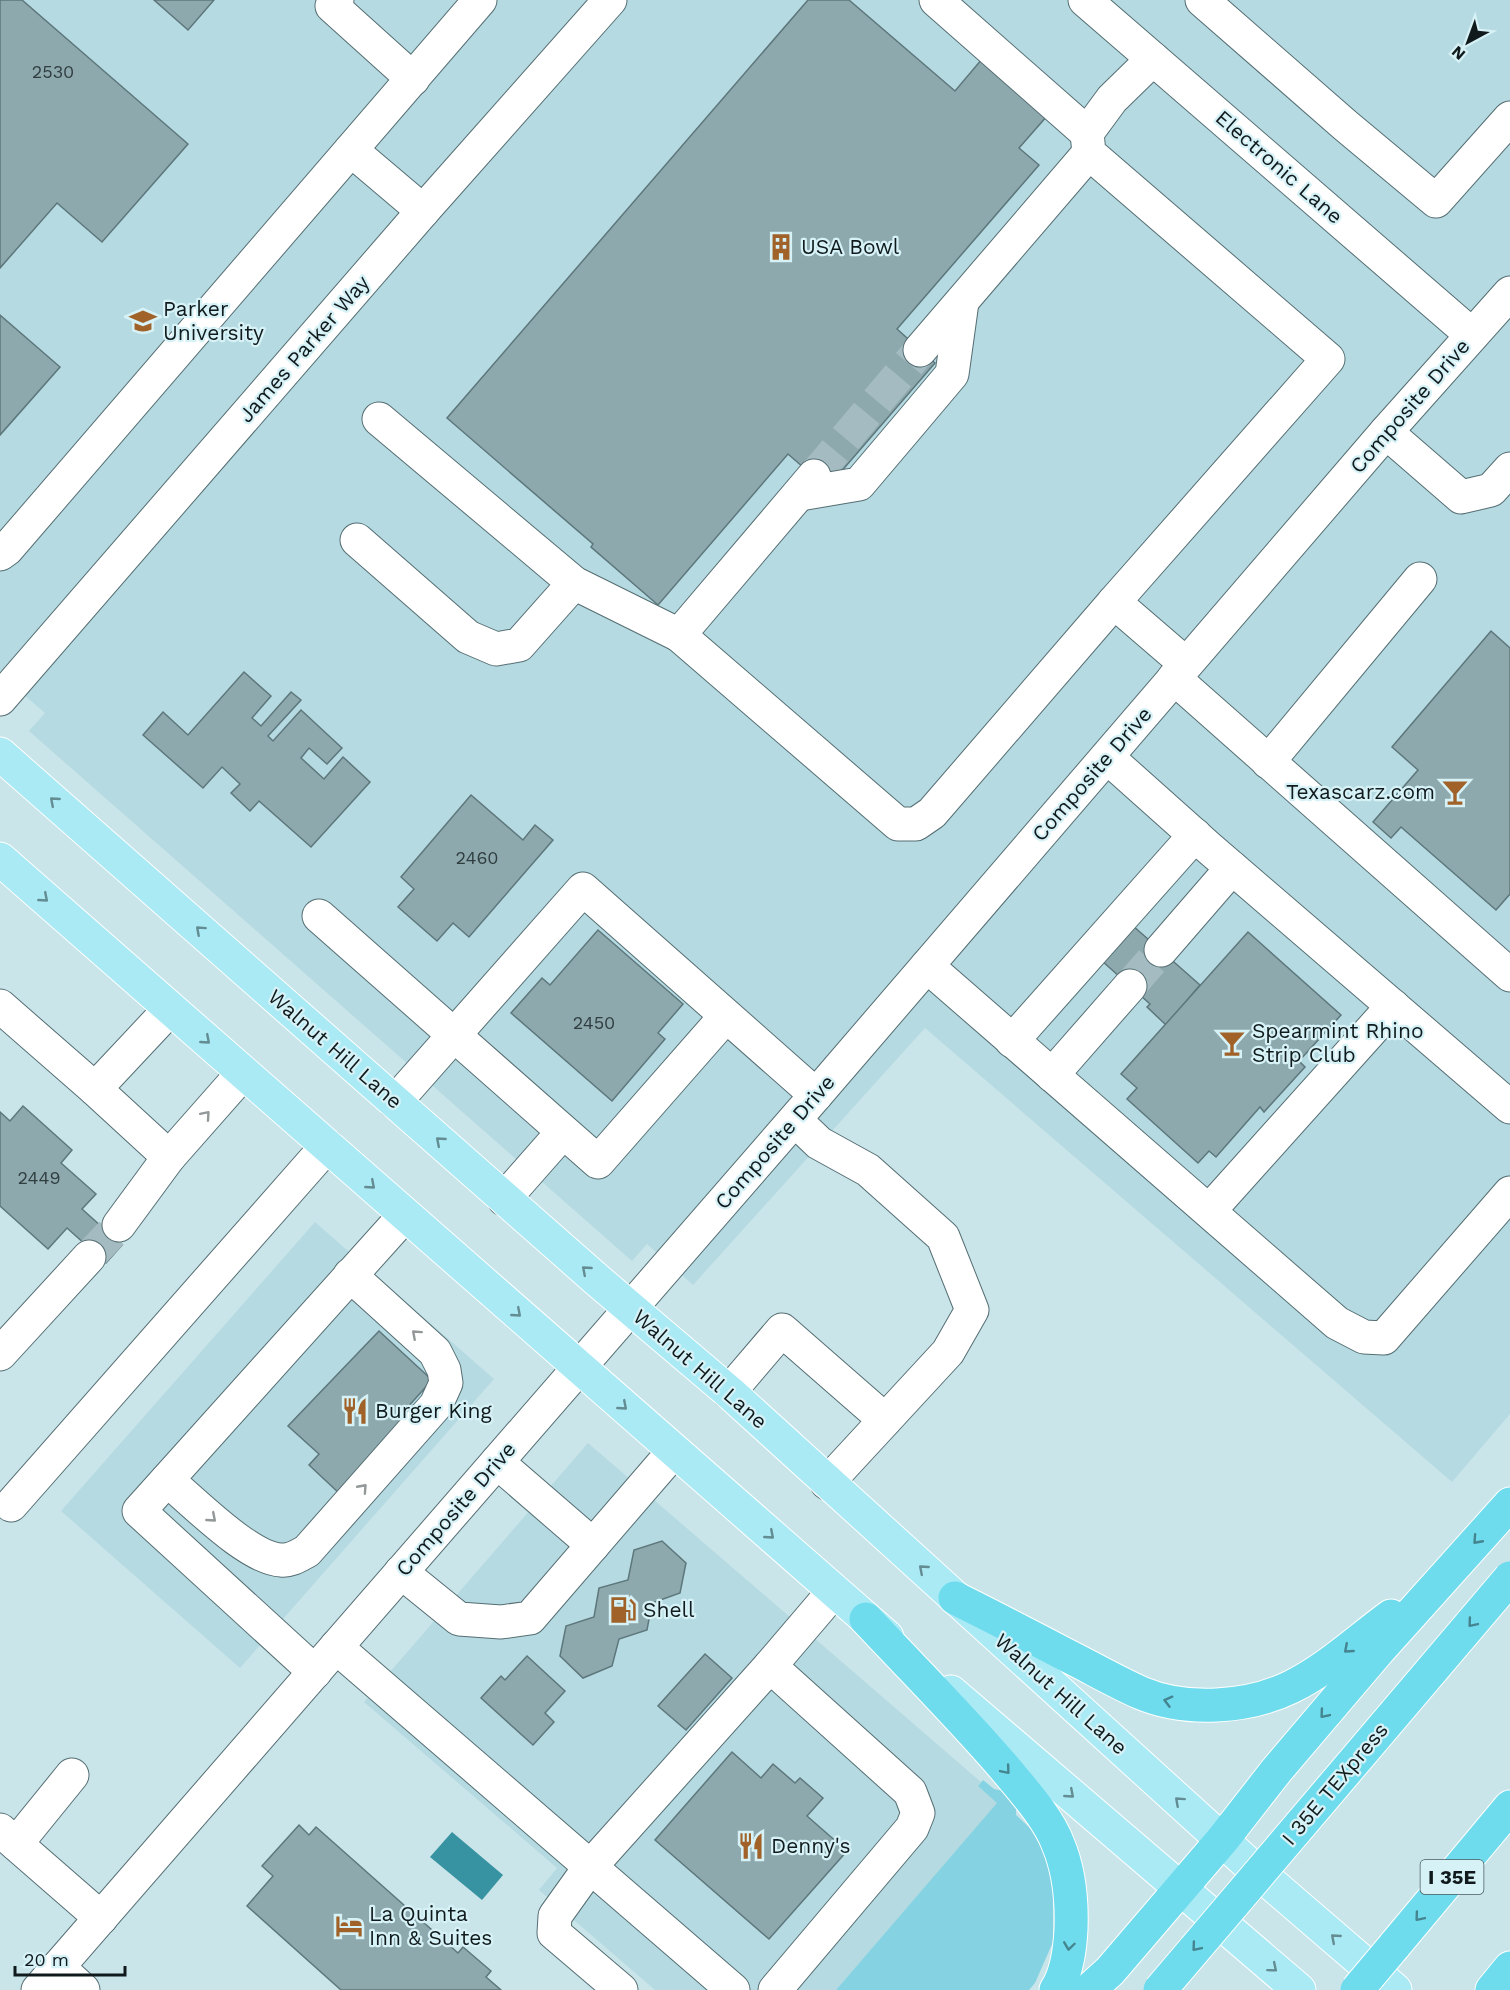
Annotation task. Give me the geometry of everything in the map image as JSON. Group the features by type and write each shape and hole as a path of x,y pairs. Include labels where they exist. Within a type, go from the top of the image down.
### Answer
{"highway":[{"path":"1089,1990 1110,1971 1223,1839 1310,1731 1445,1575 1510,1504"},
{"path":"955,1598 1142,1694 1181,1704 1218,1706 1290,1688 1332,1664 1352,1645 1445,1575"},
{"name":"I 35E TEXpress","path":"1160,1990 1510,1578"},
{"path":"866,1619 965,1722 1031,1800 1058,1843 1068,1875 1071,1910 1070,1945 1062,1982 1056,1990"},
{"name":"I 35E","path":"1357,1990 1510,1807"},
{"path":"1492,1990 1510,1968"}],"main road":[{"name":"Walnut Hill Lane","path":"0,754 504,1199 729,1392 1223,1839 1395,1990"},
{"path":"0,859 866,1619 1299,1990"}],"street":[{"path":"337,0 332,6 413,79"},
{"path":"0,554 7,549 480,0"},
{"name":"James Parker Way","path":"0,699 423,211 610,0"},
{"path":"379,419 574,583 679,635 898,824 916,824 932,813 1328,359 1088,143 936,0"},
{"name":"Electronic Lane","path":"1085,0 1472,335"},
{"path":"1202,0 1436,201 1510,118"},
{"path":"920,350 962,302 1088,143 1112,99 1153,59"},
{"path":"351,150 423,211"},
{"name":"Composite Drive","path":"48,1979 816,1095 1386,432 1510,293"},
{"path":"679,635 807,485 859,484 952,374 962,302"},
{"path":"1386,432 1461,497 1491,490 1510,469"},
{"path":"357,540 468,637 496,649 519,645 574,583"},
{"path":"1268,762 1420,579"},
{"path":"1114,602 1268,762 1505,962"},
{"path":"1107,757 1232,868 1510,1107"},
{"path":"1012,1041 1195,835"},
{"path":"1161,950 1232,868"},
{"path":"395,1102 583,889 816,1095"},
{"path":"319,916 598,1162 726,1016"},
{"path":"927,966 1336,1323 1364,1337 1384,1338 1510,1193"},
{"path":"1052,1076 1130,986"},
{"path":"0,1006 169,1157"},
{"path":"1209,1211 1393,1006"},
{"path":"95,1089 170,1009"},
{"path":"118,1226 169,1157 243,1073"},
{"path":"795,1119 819,1143 868,1170 943,1238 972,1310 948,1352 827,1483"},
{"path":"504,1199 563,1132"},
{"path":"11,1505 327,1146"},
{"path":"315,1672 139,1511 405,1215"},
{"path":"0,1354 89,1257"},
{"path":"167,1479 247,1548 265,1557 280,1560 293,1559 307,1551 436,1405 446,1383 444,1370 435,1352 350,1275"},
{"path":"729,1392 782,1330 885,1420"},
{"path":"401,1572 459,1619 501,1622 530,1618 674,1451"},
{"path":"497,1462 593,1545"},
{"path":"621,1990 554,1933 555,1916 590,1867 834,1591"},
{"path":"336,1647 733,1990"},
{"path":"770,1666 910,1792 918,1813 912,1828 775,1990"},
{"path":"72,1775 8,1837 101,1917"},
{"path":"582,1957 592,1990"},
{"path":"48,1979 83,1990"}],"shaded area":[{"path":"0,0 1510,0 1510,1414 1452,1482 925,1028 693,1285 647,1244 632,1261 29,731 45,713 0,674"},
{"path":"315,1222 494,1379 240,1668 61,1511"},
{"path":"588,1443 981,1782 978,1786 998,1803 836,1990 655,1990 539,1890 557,1868 364,1702"},
{"path":"983,1780 994,1789 1004,1791 1016,1806 1016,1815 1044,1841 1053,1887 1053,1942 1035,1983 1029,1990 836,1990 997,1803 978,1786"},
{"path":"452,1832 503,1875 482,1900 430,1857"}],"building":[{"path":"0,0 22,0 188,144 102,242 57,203 0,268"},
{"path":"154,0 214,0 188,30"},
{"name":"USA Bowl","path":"808,0 849,0 955,91 982,59 1047,116 1019,148 1039,165 897,329 935,363 827,488 788,454 658,605 591,547 593,544 447,418"},
{"path":"0,315 60,367 0,435"},
{"name":"Texascarz.com","path":"1491,631 1510,648 1510,894 1496,910 1401,827 1391,838 1373,822 1418,770 1392,747"},
{"path":"244,672 271,696 252,718 261,726 291,692 301,700 268,736 273,741 301,710 342,748 327,764 309,748 301,758 324,779 343,757 370,782 311,847 259,801 250,811 231,793 240,784 222,767 203,788 143,735 163,712 188,735"},
{"path":"471,795 523,840 535,825 553,840 469,937 453,923 437,941 398,907 414,889 401,877"},
{"path":"1132,925 1200,985 1166,1025 1147,1007 1150,1004 1101,960"},
{"path":"598,930 683,1004 658,1033 665,1039 612,1101 511,1013 542,978 550,985"},
{"name":"Spearmint Rhino Strip Club","path":"1248,932 1341,1015 1299,1061 1305,1067 1264,1112 1260,1107 1216,1157 1209,1151 1198,1163 1127,1099 1137,1088 1121,1074"},
{"path":"23,1106 72,1150 61,1163 96,1194 82,1209 122,1245 106,1263 67,1228 48,1249 0,1206 0,1112 10,1121"},
{"name":"Burger King","path":"379,1331 432,1380 406,1409 411,1413 341,1495 309,1465 319,1454 288,1426"},
{"name":"Shell","path":"662,1541 686,1563 680,1593 652,1603 647,1630 619,1639 612,1666 583,1678 560,1656 566,1626 594,1617 599,1588 628,1580 634,1550"},
{"path":"705,1654 732,1678 686,1730 658,1706"},
{"path":"527,1656 565,1691 545,1713 554,1722 533,1745 481,1698 501,1676 505,1680"},
{"name":"Denny's","path":"732,1752 761,1778 773,1764 795,1783 800,1778 823,1798 807,1816 847,1851 769,1939 655,1840"},
{"name":"La Quinta Inn & Suites","path":"299,1825 309,1835 316,1827 458,1953 463,1947 491,1971 486,1977 501,1990 341,1990 247,1906 273,1876 262,1866"}],"tunnel":[{"path":"814,476 920,350"},
{"path":"1130,986 1161,950"},
{"path":"89,1257 119,1225"}],"place":[{"name":"USA Bowl","path":"781,247"},
{"name":"Parker University","path":"143,321"},
{"name":"Texascarz.com","path":"1455,792"},
{"name":"Spearmint Rhino Strip Club","path":"1232,1043"},
{"name":"Burger King","path":"355,1411"},
{"name":"Shell","path":"623,1610"},
{"name":"Denny's","path":"751,1846"},
{"name":"La Quinta Inn & Suites","path":"349,1926"}]}
